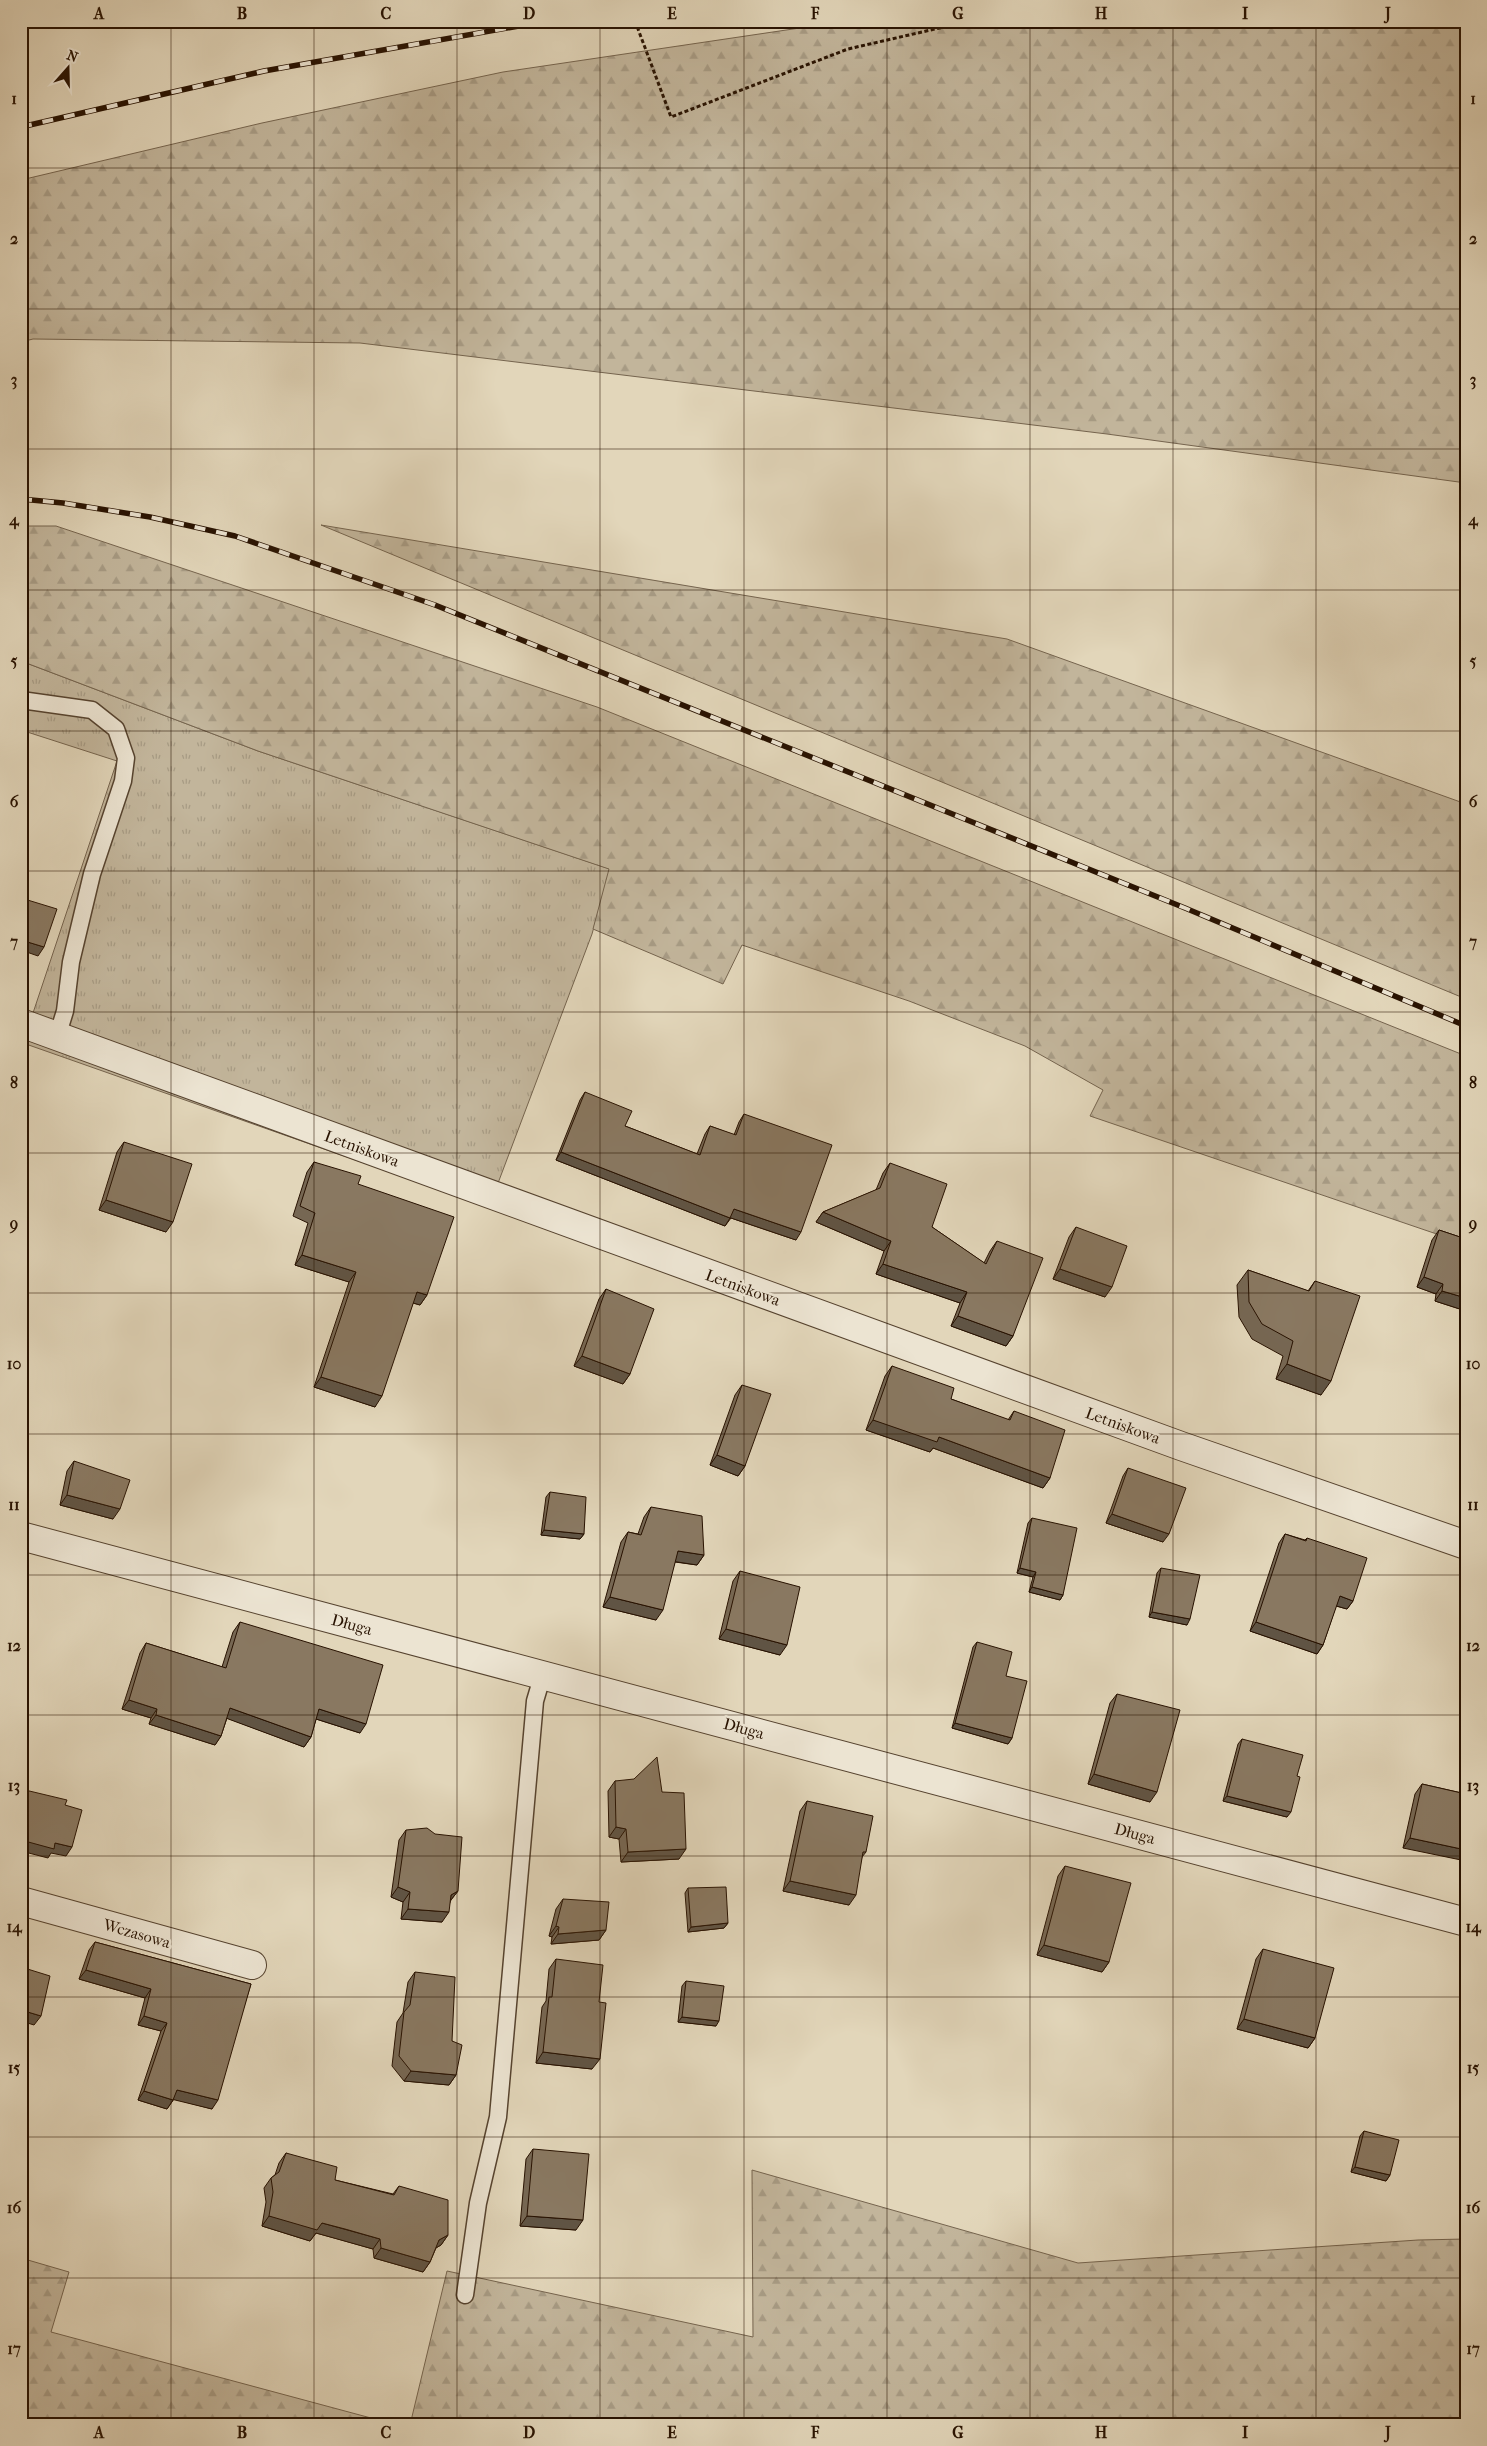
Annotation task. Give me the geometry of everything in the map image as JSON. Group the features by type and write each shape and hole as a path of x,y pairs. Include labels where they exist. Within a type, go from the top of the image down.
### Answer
{"street":[{"name":"Letniskowa","path":"21,1023 1181,1446 1466,1545"},
{"name":"Długa","path":"23,1542 543,1674 1466,1922"},
{"name":"Wczasowa","path":"21,1901 252,1965"}],"lane":[{"path":"21,700 92,710 116,729 126,758 122,781 90,882 71,962 65,1011 57,1037"},
{"path":"465,2295 478,2203 498,2117 535,1701 543,1674"}],"path":[{"path":"635,21 671,117 848,48 970,21"}],"green space":[{"path":"847,21 1466,21 1466,483 1107,434 360,343 33,339 21,342 21,180 262,123 503,72"},
{"path":"321,525 1007,639 1466,804 1466,999"},
{"path":"21,526 56,526 597,707 1466,1056 1466,1244 1090,1116 1103,1090 1025,1046 909,1001 742,945 723,984 593,929 609,869 258,751 21,661"},
{"path":"21,661 258,751 610,869 592,934 489,1207 23,1043 117,761 21,730"},
{"path":"752,2170 1078,2263 1418,2240 1466,2239 1466,2425 410,2425 447,2271 753,2337"},
{"path":"21,2258 69,2272 51,2332 397,2425 21,2425"}],"building":[{"path":"21,898 57,909 44,947 21,940"},
{"path":"585,1092 632,1111 625,1126 700,1155 710,1126 736,1135 744,1114 832,1145 801,1232 734,1209 730,1218 561,1152"},
{"path":"124,1142 192,1164 173,1222 106,1200"},
{"path":"314,1162 361,1176 358,1184 454,1217 427,1295 417,1292 382,1396 321,1377 356,1272 302,1255 315,1213 300,1206"},
{"path":"890,1163 947,1184 932,1227 986,1264 997,1241 1043,1258 1013,1336 958,1316 967,1292 883,1264 891,1241 823,1212 880,1188"},
{"path":"1076,1227 1127,1246 1112,1287 1060,1269"},
{"path":"1439,1230 1466,1239 1466,1298 1442,1291 1443,1284 1424,1277"},
{"path":"1248,1270 1309,1291 1315,1281 1360,1296 1331,1381 1287,1364 1293,1341 1262,1324 1249,1302"},
{"path":"606,1289 654,1309 630,1374 582,1356"},
{"path":"892,1366 954,1388 951,1399 1010,1420 1014,1411 1065,1430 1050,1478 939,1437 937,1442 873,1420"},
{"path":"742,1385 771,1394 745,1466 717,1455"},
{"path":"74,1461 130,1480 120,1509 67,1495"},
{"path":"1128,1468 1186,1488 1169,1534 1112,1514"},
{"path":"550,1492 586,1497 584,1534 544,1530"},
{"path":"651,1507 702,1516 704,1555 678,1551 663,1610 610,1597 628,1532 641,1535"},
{"path":"1032,1518 1077,1528 1063,1595 1032,1587 1036,1572 1020,1568"},
{"path":"1285,1534 1306,1541 1307,1538 1367,1558 1353,1601 1340,1596 1323,1645 1256,1622"},
{"path":"1161,1568 1200,1575 1190,1619 1152,1612"},
{"path":"740,1571 800,1587 787,1645 726,1629"},
{"path":"240,1622 383,1665 366,1724 319,1709 311,1737 230,1708 221,1736 156,1715 157,1709 129,1700 146,1643 226,1668"},
{"path":"977,1642 1012,1652 1006,1676 1027,1681 1012,1738 955,1723"},
{"path":"1117,1694 1180,1710 1157,1792 1094,1774"},
{"path":"1242,1739 1303,1755 1297,1776 1300,1777 1291,1812 1227,1796"},
{"path":"657,1757 662,1792 684,1793 686,1849 628,1852 626,1829 616,1827 615,1781 634,1779"},
{"path":"1422,1784 1466,1794 1466,1850 1410,1838"},
{"path":"21,1789 67,1800 65,1805 82,1810 72,1847 55,1843 54,1849 21,1840"},
{"path":"807,1801 873,1816 866,1852 863,1852 856,1895 790,1881"},
{"path":"427,1828 435,1834 462,1837 458,1891 451,1895 449,1912 408,1909 410,1892 398,1887 406,1830"},
{"path":"1065,1866 1131,1883 1109,1962 1044,1945"},
{"path":"726,1887 728,1923 691,1927 688,1888"},
{"path":"563,1899 609,1902 606,1930 558,1934 559,1927 556,1926"},
{"path":"95,1942 251,1984 218,2100 177,2090 173,2100 144,2091 167,2023 144,2016 151,1989 86,1970"},
{"path":"1263,1949 1334,1968 1315,2038 1244,2019"},
{"path":"556,1959 603,1965 599,2002 606,2003 600,2059 543,2052 549,1997 552,1997"},
{"path":"21,1967 50,1976 41,2016 21,2010"},
{"path":"415,1972 455,1977 452,2041 462,2045 456,2075 411,2071 399,2056 404,2012 410,2005"},
{"path":"686,1981 724,1986 719,2021 682,2017"},
{"path":"1364,2131 1399,2140 1390,2175 1355,2167"},
{"path":"533,2149 589,2154 583,2220 527,2216"},
{"path":"286,2153 337,2167 335,2180 394,2195 399,2186 448,2200 448,2235 439,2240 430,2262 381,2248 380,2239 345,2229 322,2223 317,2230 269,2216 273,2192 271,2178 279,2172"}],"railway":[{"path":"21,127 264,71 547,21"},
{"path":"21,499 63,503 150,517 235,536 435,605 1185,908 1466,1026"}]}
